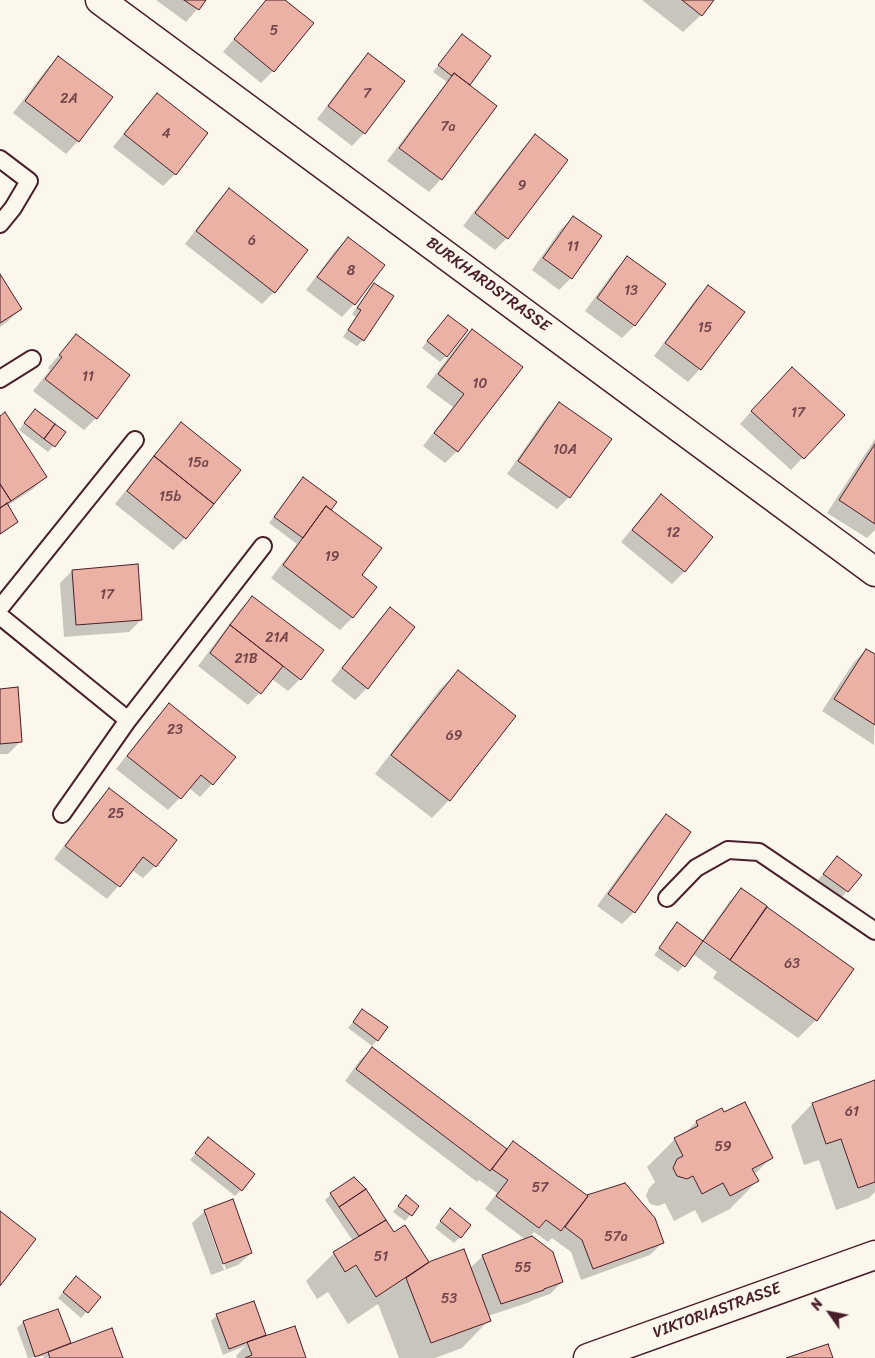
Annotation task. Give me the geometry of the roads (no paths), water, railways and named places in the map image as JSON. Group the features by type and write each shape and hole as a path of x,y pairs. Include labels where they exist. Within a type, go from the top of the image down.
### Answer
{"street":[{"name":"BURKHARDSTRASSE","path":"100,0 875,572"},
{"name":"VIKTORIASTRASSE","path":"588,1358 875,1255"}],"lane":[{"path":"0,160 29,181 13,208 0,224"},
{"path":"0,379 32,359"},
{"path":"0,608 135,440"},
{"path":"62,814 128,720 263,546"},
{"path":"0,616 128,720"},
{"path":"667,898 696,868 728,850 759,852 875,931"}]}
